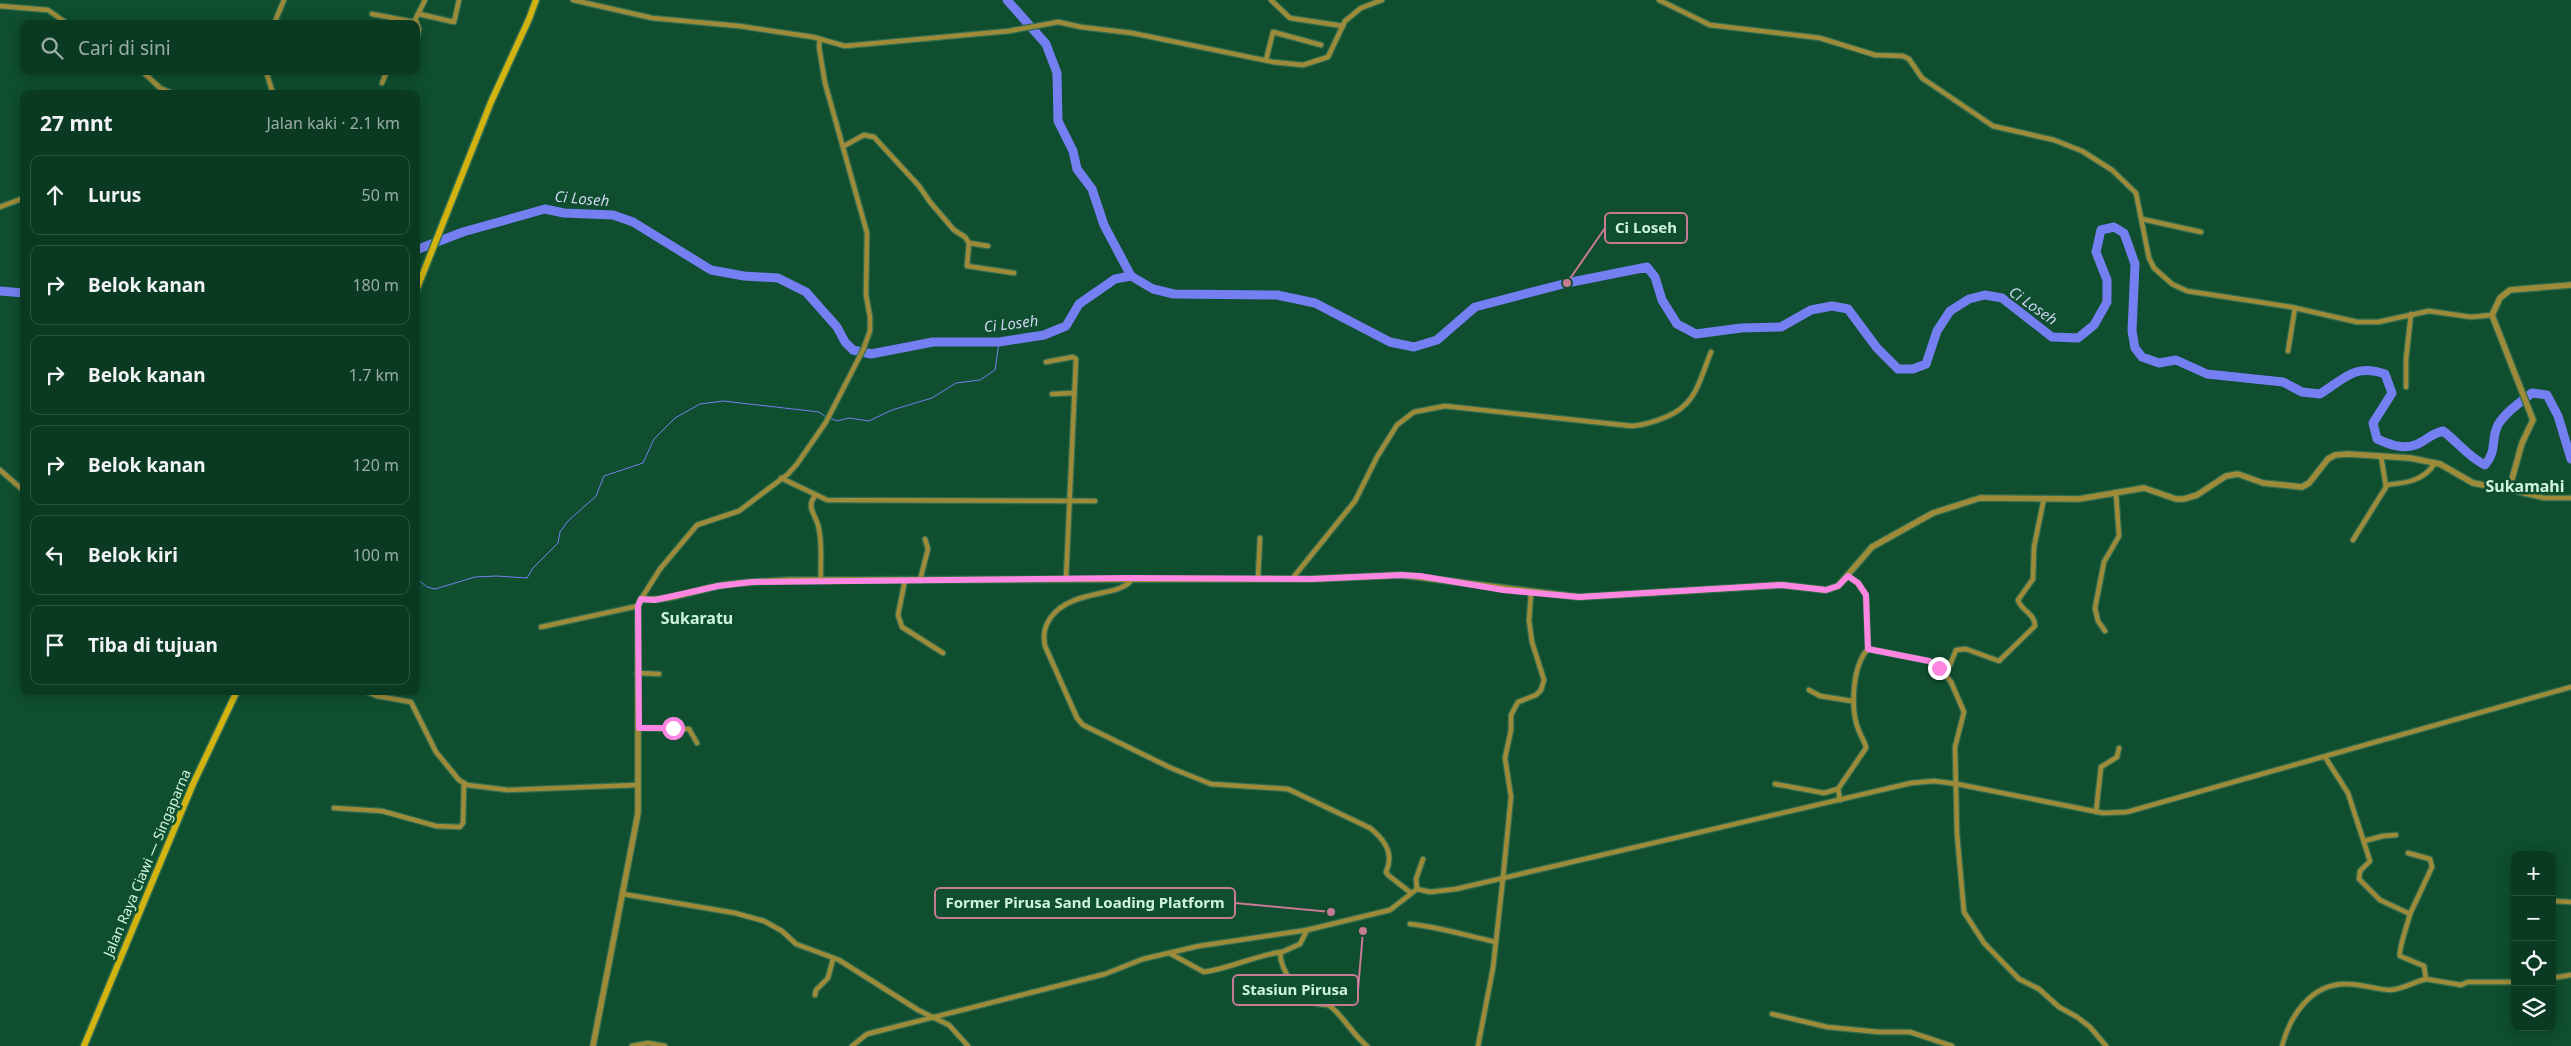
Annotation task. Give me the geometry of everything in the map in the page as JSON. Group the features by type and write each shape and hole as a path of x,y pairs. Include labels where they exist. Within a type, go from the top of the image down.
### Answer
{"main road":[{"path":"420,281 491,102 536,0"},
{"name":"Jalan Raya Ciawi — Singaparna","path":"84,1046 193,784 235,695"}],"street":[{"path":"276,20 284,0"},
{"path":"416,20 425,0"},
{"path":"419,14 454,22 458,0"},
{"path":"573,0 652,18 739,26 820,39 845,46 1009,31 1058,22 1081,27 1132,33 1266,60 1303,65 1322,61 1331,54 1346,21 1361,8 1382,0"},
{"path":"1271,0 1290,18 1343,26"},
{"path":"1660,0 1710,25 1820,38 1875,55 1903,56 1909,59 1922,78 1987,122 2012,132 2054,140 2082,151 2112,170 2136,193 2149,258 2154,268 2172,284 2187,291 2295,308 2357,322 2378,322 2429,311 2471,317 2492,315"},
{"path":"0,6 48,10 62,20"},
{"path":"372,14 399,20"},
{"path":"1266,60 1273,32 1321,45"},
{"path":"594,1046 638,813 638,606 660,569 697,525 739,511 796,464 826,422 863,350 871,322 866,295 867,233 825,83 819,48 820,39"},
{"path":"146,75 165,90"},
{"path":"267,75 272,90"},
{"path":"382,83 385,75"},
{"path":"844,146 864,136 874,137 919,186 954,230 965,237 969,243 967,266 1014,273"},
{"path":"0,207 20,200"},
{"path":"2142,219 2201,232"},
{"path":"969,243 988,246"},
{"path":"2492,315 2500,298 2510,290 2571,285"},
{"path":"2288,351 2295,308"},
{"path":"2406,387 2406,359 2411,314"},
{"path":"2492,315 2499,329 2512,373 2523,392 2532,420 2522,443 2509,490"},
{"path":"1292,579 1355,501 1376,457 1397,426 1414,412 1445,406 1632,426 1648,424 1676,413 1688,404 1711,352"},
{"path":"1046,362 1075,357 1066,579"},
{"path":"1052,394 1074,393"},
{"path":"641,599 655,600 718,586 752,582 821,580 1292,579 1420,576 1530,593 1579,597 1782,585 1826,590 1838,586 1872,547 1933,513 1980,498 2079,498 2116,494 2144,488 2176,499 2192,498 2226,476 2238,474 2263,483 2302,487 2309,483 2331,456 2348,454 2435,463 2473,483 2544,498 2571,498"},
{"path":"2353,540 2384,492 2386,485 2381,456"},
{"path":"2386,485 2406,482 2426,475 2435,463"},
{"path":"0,470 20,488"},
{"path":"781,478 815,496 827,500 1095,500"},
{"path":"2105,631 2098,622 2095,608 2104,562 2120,536 2116,494"},
{"path":"815,496 812,499 811,511 819,526 821,580"},
{"path":"1946,675 1956,650 1966,649 1999,661 2035,626 2034,616 2019,604 2018,600 2033,580 2034,547 2044,498"},
{"path":"1258,578 1260,538"},
{"path":"920,580 928,549 925,539"},
{"path":"1776,784 1824,792 1838,789 1866,748 1864,737 1859,732 1852,701 1860,660 1868,649 1866,595 1858,583 1848,576"},
{"path":"1133,578 1123,587 1071,601 1055,612 1047,622 1043,635 1045,646 1067,699 1080,722 1171,768 1211,784 1288,789 1370,828 1381,837 1388,847 1390,864 1386,872 1411,893"},
{"path":"905,580 898,615 902,627 943,653"},
{"path":"1478,1046 1494,968 1504,878 1511,797 1504,758 1511,730 1511,715 1518,702 1536,695 1541,690 1544,680 1532,642 1529,620 1530,593"},
{"path":"541,626 638,606"},
{"path":"1868,649 1929,661 1946,675 1955,688 1964,712 1956,746 1957,826 1962,904 1971,924 1984,943 2019,979 2039,990 2059,1007 2090,1027 2106,1046"},
{"path":"637,673 659,674"},
{"path":"852,1046 867,1034 1105,974 1143,959 1232,939 1307,930 1390,910 1417,889 1430,892 1456,889 1911,783 1934,781 1957,784 2096,812 2113,814 2127,812 2571,687"},
{"path":"1809,690 1820,696 1852,701"},
{"path":"374,695 407,701 413,704 436,752 464,783 487,789 508,790 637,785"},
{"path":"639,728 689,729 697,743"},
{"path":"2096,812 2101,767 2117,758 2120,748"},
{"path":"2325,757 2348,793 2370,859 2358,874 2359,879 2380,900 2410,914"},
{"path":"334,808 382,811 436,826 460,826 463,823 464,783"},
{"path":"1838,789 1840,800"},
{"path":"2364,842 2383,836 2396,835"},
{"path":"2408,853 2430,859 2432,867 2410,914 2399,954 2402,958 2424,966 2426,979"},
{"path":"1417,889 1416,879 1423,859"},
{"path":"623,894 735,913 764,921 782,931 796,944 833,959 949,1025 968,1046"},
{"path":"2556,901 2571,902"},
{"path":"1410,924 1442,928 1461,935 1496,942"},
{"path":"1171,954 1204,972 1235,966 1246,959 1281,952 1300,944 1307,930"},
{"path":"1281,952 1280,958 1296,987 1314,1003 1328,1005 1355,1037 1367,1046"},
{"path":"815,995 817,988 828,978 833,959"},
{"path":"2556,977 2571,975"},
{"path":"2282,1046 2287,1028 2297,1011 2312,997 2326,988 2345,984 2389,990 2426,979 2461,985 2468,982 2511,982"},
{"path":"1772,1014 1820,1026 1879,1032 1910,1032 1952,1046"},
{"path":"632,1046 648,1043 666,1046"}],"waterway":[{"path":"1007,0 1046,44 1057,73 1058,121 1073,151 1077,169 1092,189 1104,225 1131,276"},
{"name":"Ci Loseh","path":"420,248 463,232 545,209 564,213 613,215 633,222 711,270 744,276 778,278 806,292 837,327 845,342 853,350 871,354 933,342 999,342 1044,335 1066,326 1079,304 1115,279 1131,276 1153,289 1174,294 1277,295 1315,303 1390,342 1414,347 1437,340 1475,307 1567,283 1647,267 1655,277 1662,300 1677,324 1696,334 1741,328 1781,327 1811,310 1832,306 1848,309 1877,348 1898,369 1913,369 1926,364 1937,331 1950,311 1969,299 1985,295 2002,298 2052,337 2078,338 2094,325 2107,302 2107,280 2096,252 2101,230 2114,227 2124,233 2135,264 2132,331 2135,348 2142,357 2159,363 2176,360 2207,374 2283,382 2302,392 2320,394 2350,374 2366,370 2385,374 2392,393 2373,423 2377,439 2396,446 2405,447 2419,443 2443,431 2473,458 2485,465 2493,450 2494,436 2498,425 2505,416 2532,393 2547,395 2558,416 2571,459"},
{"name":"Ci Loseh","path":"0,291 20,293"},
{"path":"830,418 837,421 849,418 869,421 892,410 932,398 956,383 980,380 995,370 999,342"},
{"path":"420,581 427,587 435,589 475,577 527,578 533,568 558,543 560,532 568,521 596,496 604,476 643,463 654,439 675,418 700,404 723,401 819,412 826,417"}],"place":[{"name":"Ci Loseh","path":"1567,283"},
{"name":"Former Pirusa Sand Loading Platform","path":"1331,912"},
{"name":"Stasiun Pirusa","path":"1363,931"}],"district":[{"name":"Sukamahi","path":"2525,486"},
{"name":"Sukaratu","path":"697,618"}],"route":[{"path":"673,728 639,728 637,673 638,606 641,599 655,600 718,586 789,580 1311,579 1401,575 1420,576 1503,590 1579,597 1782,585 1826,590 1838,586 1848,576 1865,590 1868,649 1875,652 1929,661 1939,668"}]}
